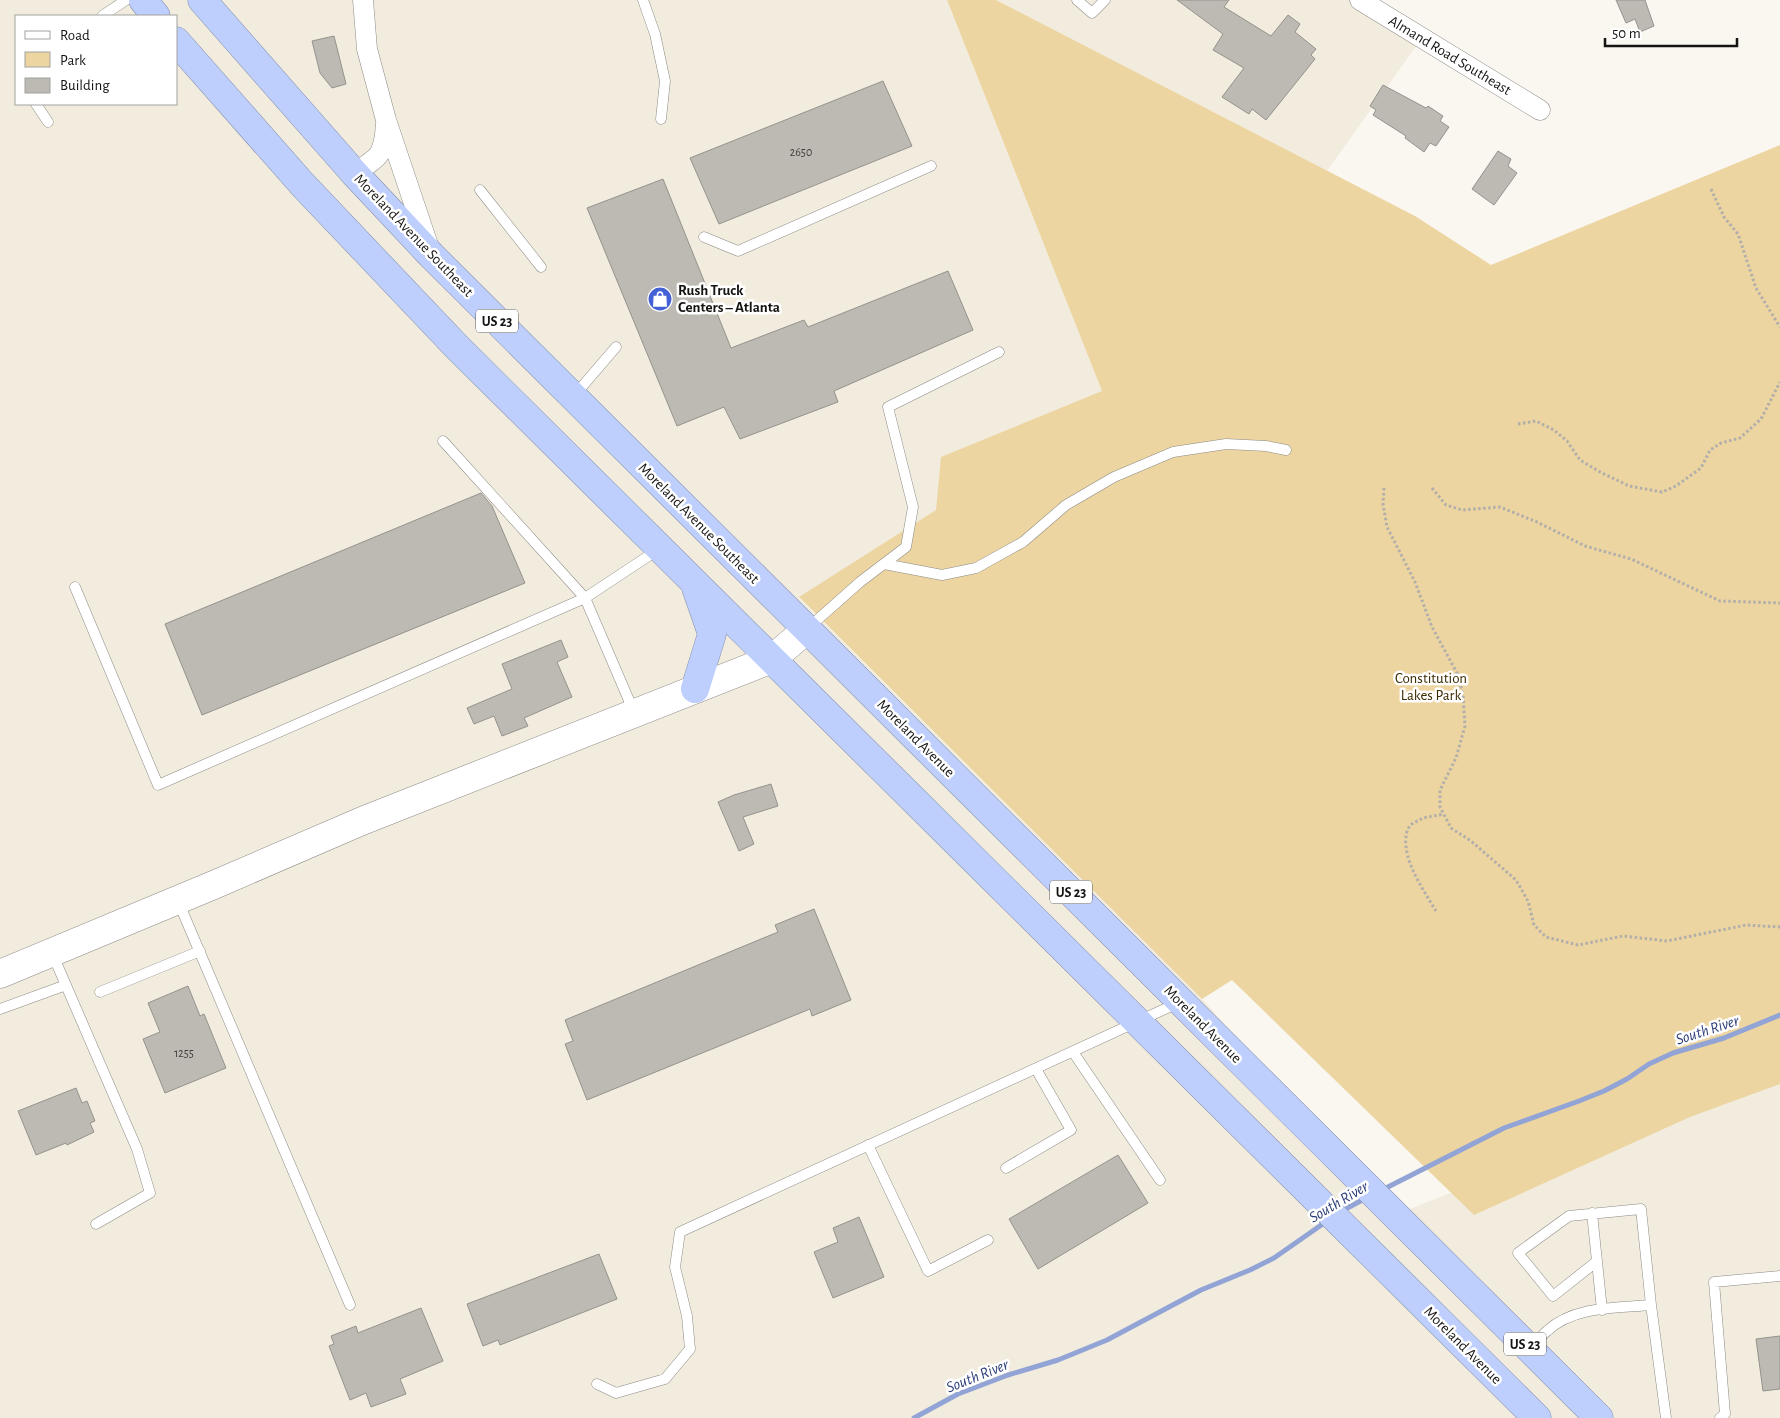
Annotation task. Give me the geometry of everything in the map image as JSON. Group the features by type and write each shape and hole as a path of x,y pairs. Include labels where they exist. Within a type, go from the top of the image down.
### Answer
{"highway":[{"path":"143,0 155,15"},
{"name":"Moreland Avenue Southeast","path":"202,0 354,173 431,255 806,630"},
{"name":"US 23","path":"178,43 303,184 457,347 772,659"},
{"path":"694,582 712,634 695,689"},
{"name":"Moreland Avenue","path":"806,630 1599,1418"},
{"name":"Moreland Avenue","path":"772,659 1537,1418"}],"street":[{"path":"363,0 368,49 386,120 431,255"},
{"name":"Almand Road Southeast","path":"1360,0 1540,110"},
{"path":"354,173 373,162 380,155 385,142 386,120"},
{"path":"0,974 362,821 772,659 806,630"}],"lane":[{"path":"104,15 126,0"},
{"path":"643,0 655,34 665,81 661,120"},
{"path":"1077,0 1092,13 1105,0"},
{"path":"37,105 48,122"},
{"path":"704,237 738,251 931,166"},
{"path":"480,190 541,267"},
{"path":"573,397 616,347"},
{"path":"806,630 860,582 906,547 914,507 888,407 999,352"},
{"path":"443,441 585,598 635,713"},
{"path":"884,564 942,575 976,568 1023,542 1066,505 1114,477 1173,452 1226,444 1266,446 1286,450"},
{"path":"75,587 158,785 585,598 660,548"},
{"path":"178,900 350,1304"},
{"path":"100,992 200,951"},
{"path":"52,952 137,1149 150,1193 96,1224"},
{"path":"0,1009 66,985"},
{"path":"596,1384 616,1393 665,1379 690,1349 687,1316 675,1266 680,1232 1181,1002"},
{"path":"1073,1052 1160,1180"},
{"path":"1006,1168 1071,1130 1036,1069"},
{"path":"868,1145 928,1271 988,1240"},
{"path":"1596,1262 1553,1296 1518,1253 1568,1216 1641,1209 1666,1418"},
{"path":"1592,1213 1602,1310"},
{"path":"1720,1418 1724,1414 1714,1282 1780,1276"},
{"path":"1530,1349 1547,1330 1562,1321 1586,1312 1651,1305"}],"path":[{"path":"1711,189 1724,217 1738,234 1756,288 1780,327"},
{"path":"1518,424 1536,420 1554,430 1567,442 1580,460 1600,472 1629,486 1662,492 1676,486 1701,468 1710,450 1720,443 1740,438 1761,419 1780,382"},
{"path":"1384,488 1383,504 1387,527 1415,582 1432,627 1457,673 1462,695 1465,726 1456,758 1440,790 1440,807 1450,828 1471,841 1516,880 1528,901 1534,924 1546,937 1578,945 1623,936 1667,941 1746,925 1780,927"},
{"path":"1432,488 1446,506 1462,510 1500,508 1537,522 1585,546 1631,559 1720,601 1780,603"},
{"path":"1436,911 1408,856 1406,836 1410,825 1423,818 1444,814"}],"shaded area":[{"path":"0,0 947,0 1106,401 799,598 1202,999 1397,1214 1763,1069 1780,1070 1780,1418 0,1418"},
{"path":"996,0 1351,0 1417,45 1327,171"}],"green space":[{"name":"Constitution Lakes Park","path":"947,0 996,0 1415,216 1491,265 1780,145 1780,1084 1690,1117 1474,1215 1232,980 1202,999 799,597 936,510 941,457 1102,391"}],"building":[{"path":"1177,0 1229,0 1224,7 1271,36 1288,15 1300,24 1295,32 1316,49 1311,55 1315,59 1266,120 1252,109 1249,114 1222,97 1244,68 1213,50 1223,34"},
{"path":"1616,0 1645,0 1654,26 1640,32 1635,19 1626,23"},
{"path":"334,36 346,84 332,88 320,73 312,41"},
{"path":"883,81 912,146 719,224 690,158"},
{"path":"1383,85 1426,108 1428,106 1443,116 1440,121 1449,127 1436,146 1430,143 1424,152 1405,138 1406,136 1373,115 1376,110 1370,106"},
{"path":"1498,151 1511,159 1508,166 1517,173 1494,205 1472,189"},
{"path":"663,179 731,348 804,320 808,327 948,271 973,330 834,391 838,402 740,439 724,407 677,426 587,208"},
{"path":"481,493 492,506 525,583 202,715 165,624"},
{"path":"561,640 568,657 557,662 572,697 524,718 528,726 502,736 494,716 474,724 467,708 512,689 502,664"},
{"path":"771,784 778,806 743,817 754,844 739,851 718,802"},
{"path":"814,909 851,1000 812,1016 810,1009 587,1100 565,1044 573,1041 565,1020 778,932 775,925"},
{"path":"188,986 200,1016 204,1014 226,1068 165,1093 143,1039 160,1032 148,1003"},
{"path":"76,1088 82,1103 87,1101 95,1121 90,1123 94,1132 67,1145 66,1143 36,1155 18,1111"},
{"path":"1118,1155 1148,1203 1038,1269 1009,1219"},
{"path":"859,1217 884,1277 833,1298 814,1252 838,1242 833,1228"},
{"path":"599,1254 617,1299 500,1345 498,1340 483,1346 467,1304"},
{"path":"421,1308 443,1361 400,1379 406,1394 371,1407 366,1393 350,1400 329,1346 334,1344 331,1336 356,1326 358,1333"},
{"path":"1780,1336 1780,1389 1763,1391 1756,1339"}],"waterway":[{"name":"South River","path":"1382,1190 1504,1128 1604,1091 1627,1079 1649,1064 1673,1053 1724,1038 1780,1015"},
{"name":"South River","path":"1340,1212 1366,1198"},
{"name":"South River","path":"914,1418 958,1394 1008,1375 1058,1360 1107,1340 1201,1290 1274,1258 1327,1221"}],"place":[{"name":"Rush Truck Centers – Atlanta","path":"660,299"}]}
